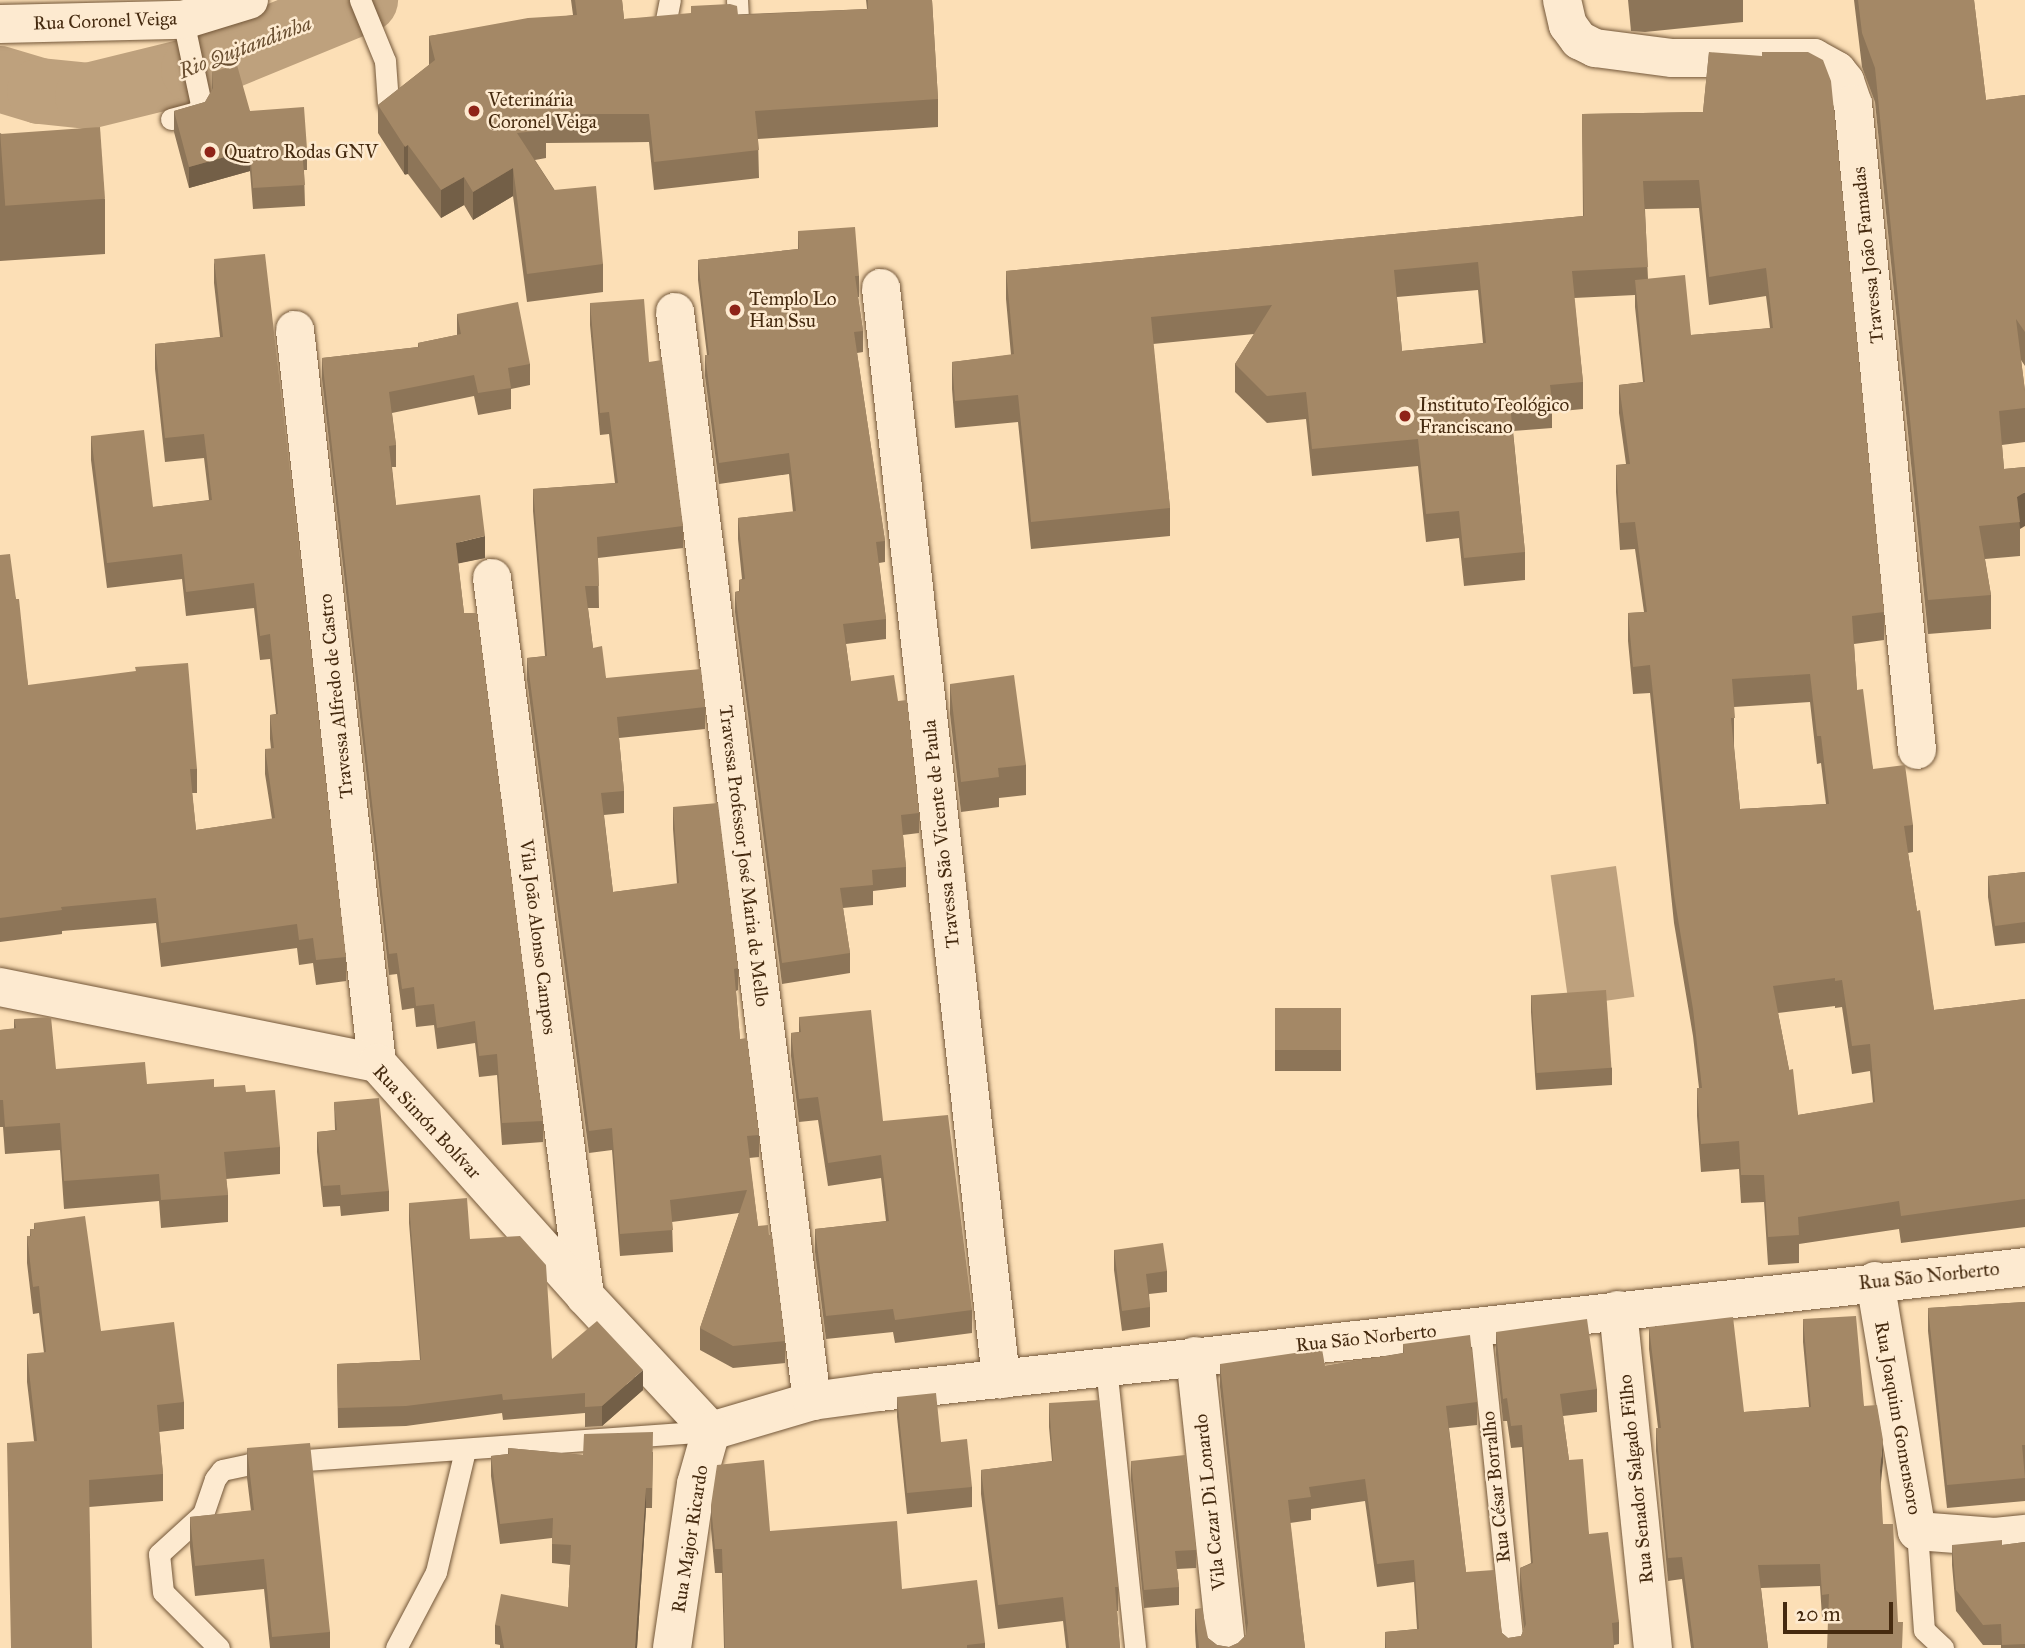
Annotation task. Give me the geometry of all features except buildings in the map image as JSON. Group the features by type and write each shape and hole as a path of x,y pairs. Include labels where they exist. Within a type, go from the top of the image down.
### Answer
{"street":[{"name":"Rua Coronel Veiga","path":"0,24 183,20 249,0"},
{"name":"Travessa João Famadas","path":"1562,0 1568,25 1579,40 1595,48 1672,58 1814,58 1837,71 1845,81 1853,104 1917,750"},
{"name":"Travessa São Vicente de Paula","path":"881,288 1001,1379"},
{"name":"Travessa Professor José Maria de Mello","path":"675,312 812,1401"},
{"name":"Travessa Alfredo de Castro","path":"295,330 377,1063"},
{"name":"Vila João Alonso Campos","path":"492,578 585,1296"},
{"name":"Rua Simón Bolívar","path":"0,987 377,1063 585,1296 710,1431"},
{"name":"Rua São Norberto","path":"710,1431 812,1401 1195,1356 2025,1267"},
{"name":"Rua Joaquim Gomensoro","path":"1875,1281 1917,1531 1995,1537 2025,1534"},
{"name":"Rua Senador Salgado Filho","path":"1618,1310 1653,1648"},
{"name":"Vila Cezar Di Lonardo","path":"1195,1356 1226,1648"},
{"name":"Rua Major Ricardo","path":"672,1648 696,1484 710,1431"}],"lane":[{"path":"360,0 385,61 388,103"},
{"path":"664,30 670,0"},
{"path":"737,0 738,22"},
{"path":"171,119 197,112 201,104 183,20"},
{"name":"Rua César Borralho","path":"1480,1326 1513,1648"},
{"path":"1106,1366 1135,1648"},
{"path":"219,1648 163,1592 159,1554 203,1514 215,1479 222,1470 250,1464 710,1431"},
{"path":"396,1648 436,1572 465,1450"},
{"path":"1917,1531 1924,1630 1943,1648"}],"shaded area":[{"path":"1616,866 1634,997 1569,1006 1551,875"}],"waterway":[{"name":"Rio Quitandinha","path":"0,79 40,91 88,96 194,70 365,0"}],"place":[{"name":"Veterinária Coronel Veiga","path":"474,111"},
{"name":"Quatro Rodas GNV","path":"210,152"},
{"name":"Templo Lo Han Ssu","path":"735,310"},
{"name":"Instituto Teológico Franciscano","path":"1405,416"}]}
